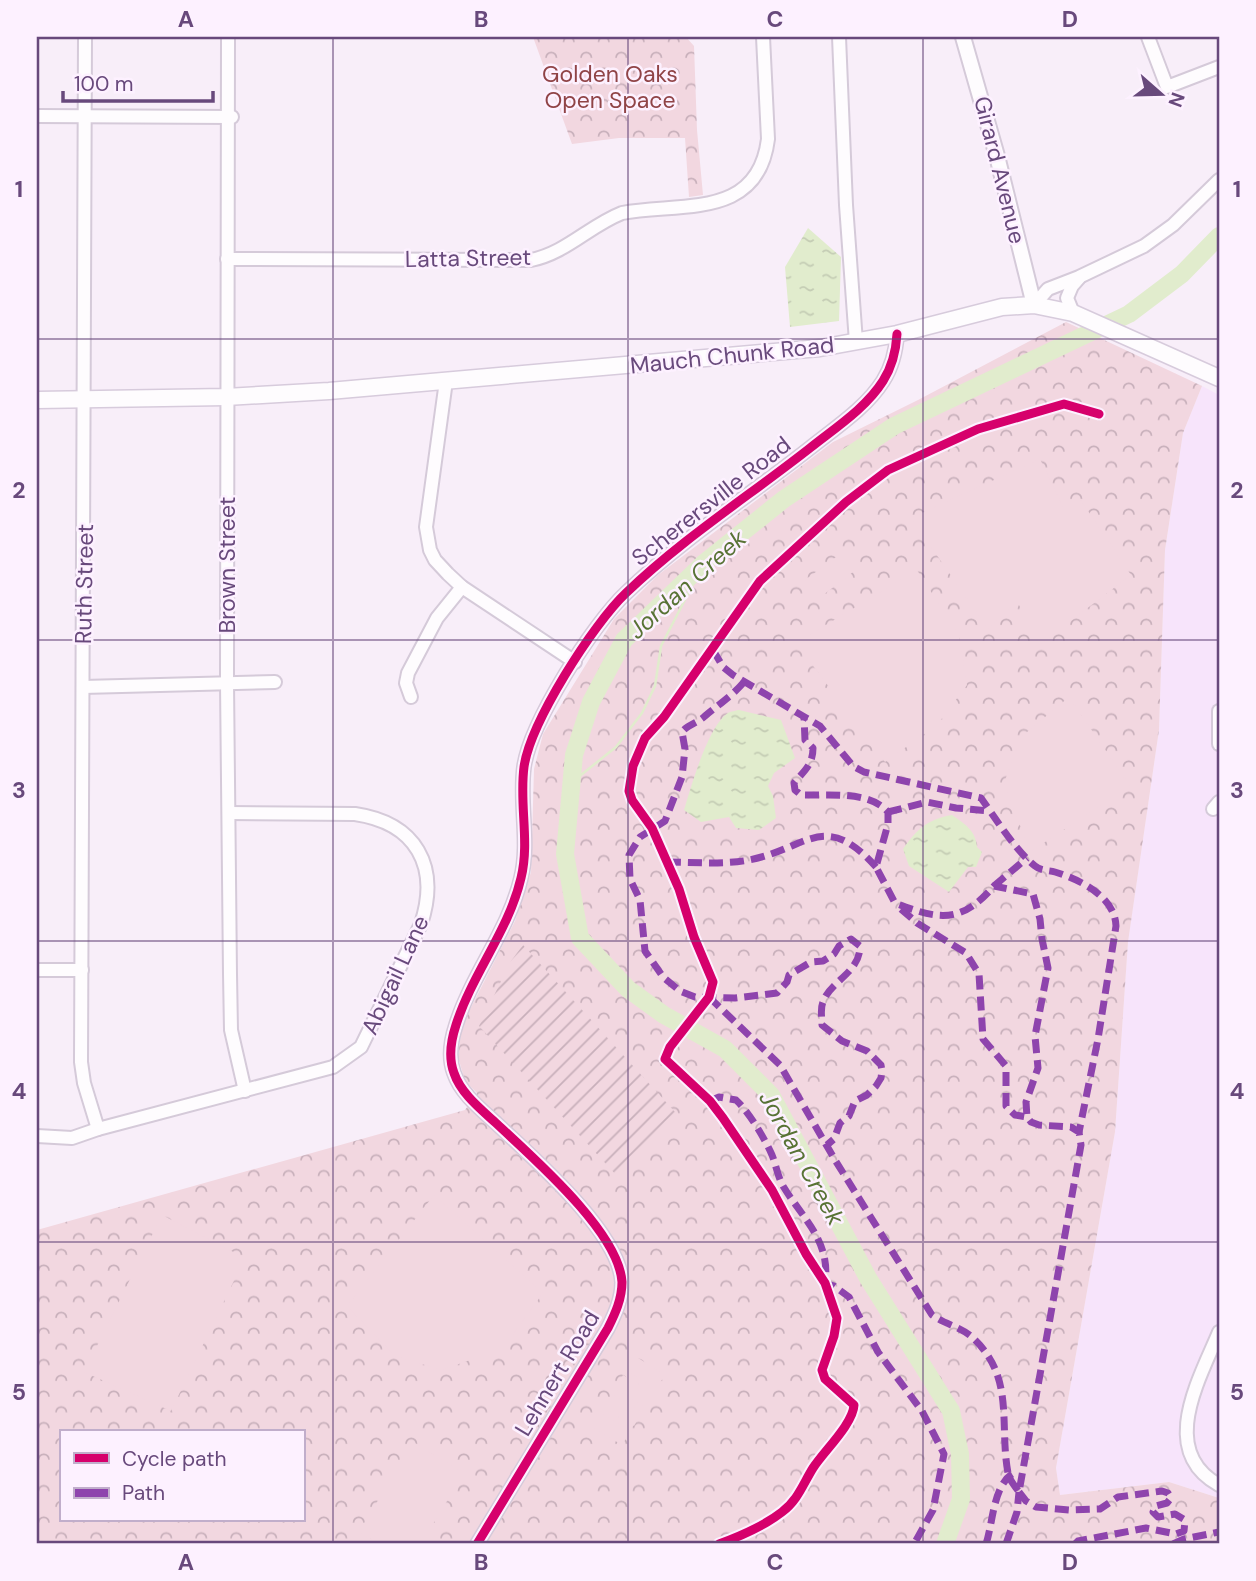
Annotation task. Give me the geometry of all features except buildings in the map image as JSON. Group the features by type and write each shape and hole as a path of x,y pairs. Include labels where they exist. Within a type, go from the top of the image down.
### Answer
{"main road":[{"name":"Mauch Chunk Road","path":"37,400 226,397 446,382 820,348 897,334 1003,307 1034,305 1073,313 1219,378"}],"street":[{"name":"Ruth Street","path":"85,37 81,1062 84,1083 98,1129"},
{"name":"Brown Street","path":"228,37 230,117 226,397 227,683 232,1030 245,1091"},
{"name":"Latta Street","path":"227,259 531,260 561,250 610,218 622,214 726,200 747,187 766,155 768,139 762,37"},
{"path":"839,37 846,205 856,342"},
{"name":"Girard Avenue","path":"963,37 997,156 1034,305"},
{"path":"1147,37 1167,87 1219,67"},
{"path":"37,116 230,117"},
{"path":"1034,305 1048,289 1144,246 1172,225 1219,180"},
{"path":"1073,313 1067,298 1079,277"},
{"name":"Scherersville Road","path":"470,1097 453,1072 452,1039 461,1012 504,923 522,876 522,787 527,751 538,722 613,608 641,579 839,425 874,393 894,356 897,334"},
{"path":"446,382 426,527 427,539 436,560 462,587 575,662"},
{"path":"411,698 407,683 408,673 437,618 462,587"},
{"path":"83,687 275,682"},
{"path":"1219,710 1219,744"},
{"name":"Abigail Lane","path":"37,1136 72,1138 333,1067 361,1047 421,924 428,903 428,880 420,855 404,831 375,817 355,814 229,813"},
{"path":"37,970 82,970"},
{"name":"Lehnert Road","path":"470,1097 541,1166 605,1238 617,1261 622,1279 620,1299 607,1328 477,1544"},
{"path":"1219,1332 1189,1408 1185,1431 1191,1454 1206,1475 1219,1485"}],"shaded area":[{"path":"1202,386 1219,395 1219,1498 1169,1482 1060,1495 1056,1468 1115,1132 1128,941 1159,730 1165,550 1183,433"}],"green space":[{"name":"Golden Oaks Open Space","path":"533,37 686,37 694,46 703,195 689,197 685,138 619,138 572,144"},
{"path":"1066,322 1202,386 1183,433 1165,550 1159,730 1128,942 1115,1132 1056,1468 1060,1495 1169,1482 1219,1498 1219,1544 37,1544 37,1230 465,1110 477,1093 465,1081 458,1057 462,1025 515,921 531,872 534,769 543,734 614,619 658,575 833,442"},
{"path":"1040,459 1063,507 1080,499 1131,575 1039,645 1017,601 988,629 911,518"},
{"path":"840,554 853,572 818,599 805,580"},
{"path":"917,570 959,635 967,685 937,725 885,762 796,643"},
{"path":"1069,697 1130,786 1030,852 1004,783 1021,737"},
{"path":"523,945 675,1112 676,1118 664,1135 618,1177 479,1026 511,961"},
{"path":"434,1195 543,1293 511,1337 470,1360 442,1370 395,1356 347,1306"},
{"path":"162,1215 245,1258 171,1411 84,1372"},
{"path":"635,1356 665,1375 656,1389 626,1370"},
{"path":"623,1375 654,1393 645,1407 615,1389"},
{"path":"612,1394 642,1412 634,1426 603,1408"},
{"path":"601,1413 631,1431 622,1445 592,1427"},
{"path":"413,1442 464,1473 421,1544 379,1544 359,1532"}],"water":[{"path":"808,228 841,257 839,321 790,327 785,267"},
{"path":"739,710 781,720 795,758 774,773 768,786 773,796 776,818 759,830 736,828 729,817 701,822 684,810 701,758 714,730 728,713"},
{"path":"952,815 969,828 982,852 976,867 968,867 949,892 909,866 903,849 924,826 936,819"}],"waterway":[{"name":"Jordan Creek","path":"945,1544 961,1499 960,1454 951,1411 868,1278 771,1095 725,1049 664,1015 628,989 580,938 565,854 574,755 591,702 624,640 704,563 784,499 894,426 1129,314 1182,274 1219,236"},
{"path":"571,783 616,747 642,713 655,686 661,646 704,563"}],"marked path":[{"path":"713,650 723,667 733,675 820,726 853,766 864,772 981,798 1013,843 1035,866 1065,875 1085,885 1110,906 1116,926 1098,1039 1079,1132"},
{"path":"744,682 735,692 682,732 685,749 682,777 665,821 640,837 629,855 630,879 640,900 645,951 663,977 680,991 695,997 735,998 777,993 787,982 789,975 811,962 823,961 851,939 860,946 855,963 823,1002 822,1025 842,1041 867,1051 881,1065 881,1078 867,1095 855,1101 849,1116 840,1123 834,1139 827,1145"},
{"path":"709,997 780,1065 835,1160 932,1315 969,1335 987,1354 1000,1386 1009,1476 1019,1492 1081,1145 1079,1132 1071,1127 1039,1125 1027,1117 1026,1102 1038,1068 1035,1036 1048,968 1040,919 1033,894 994,886 971,907 949,915 924,913 895,903 876,867 888,824 888,812 880,805 859,797 801,795 795,790 794,783 807,767 813,754 813,748 805,740 804,716"},
{"path":"888,812 927,802 991,811"},
{"path":"667,862 739,862 828,836 842,840 858,850 876,867"},
{"path":"994,886 1027,858"},
{"path":"901,909 917,923 966,953 979,974 983,1039 1006,1066 1006,1106 1015,1115 1027,1117"},
{"path":"710,1101 719,1097 736,1100 751,1118 772,1155 783,1186 820,1243 826,1268 825,1283 849,1297 878,1352 922,1411 944,1454 933,1510 914,1544"},
{"path":"986,1544 997,1496 1012,1474"},
{"path":"1019,1492 1026,1501 1036,1507 1070,1510 1100,1509 1118,1497 1162,1491 1168,1493 1171,1498 1167,1503 1156,1506 1153,1512 1158,1517 1175,1514 1185,1520 1184,1531 1176,1534 1146,1528 1078,1541 1075,1544"},
{"path":"1006,1544 1017,1512 1019,1492"},
{"path":"1173,1544 1219,1532"}],"cycle path":[{"path":"477,1544 608,1328 618,1306 622,1288 617,1262 591,1219 552,1176 467,1095 457,1081 451,1061 453,1037 463,1006 508,916 521,878 525,851 523,781 529,748 565,675 612,608 670,554 859,409 886,376 893,359 897,334"},
{"path":"719,1544 760,1526 788,1507 849,1420 854,1405 825,1379 822,1370 834,1336 837,1318 825,1283 806,1254 772,1190 723,1118 710,1101 665,1059 670,1047 709,997 713,982 694,937 679,889 652,828 632,800 629,791 633,766 645,738 664,717 760,581 846,502 888,470 978,429 1064,404 1099,414"}]}
